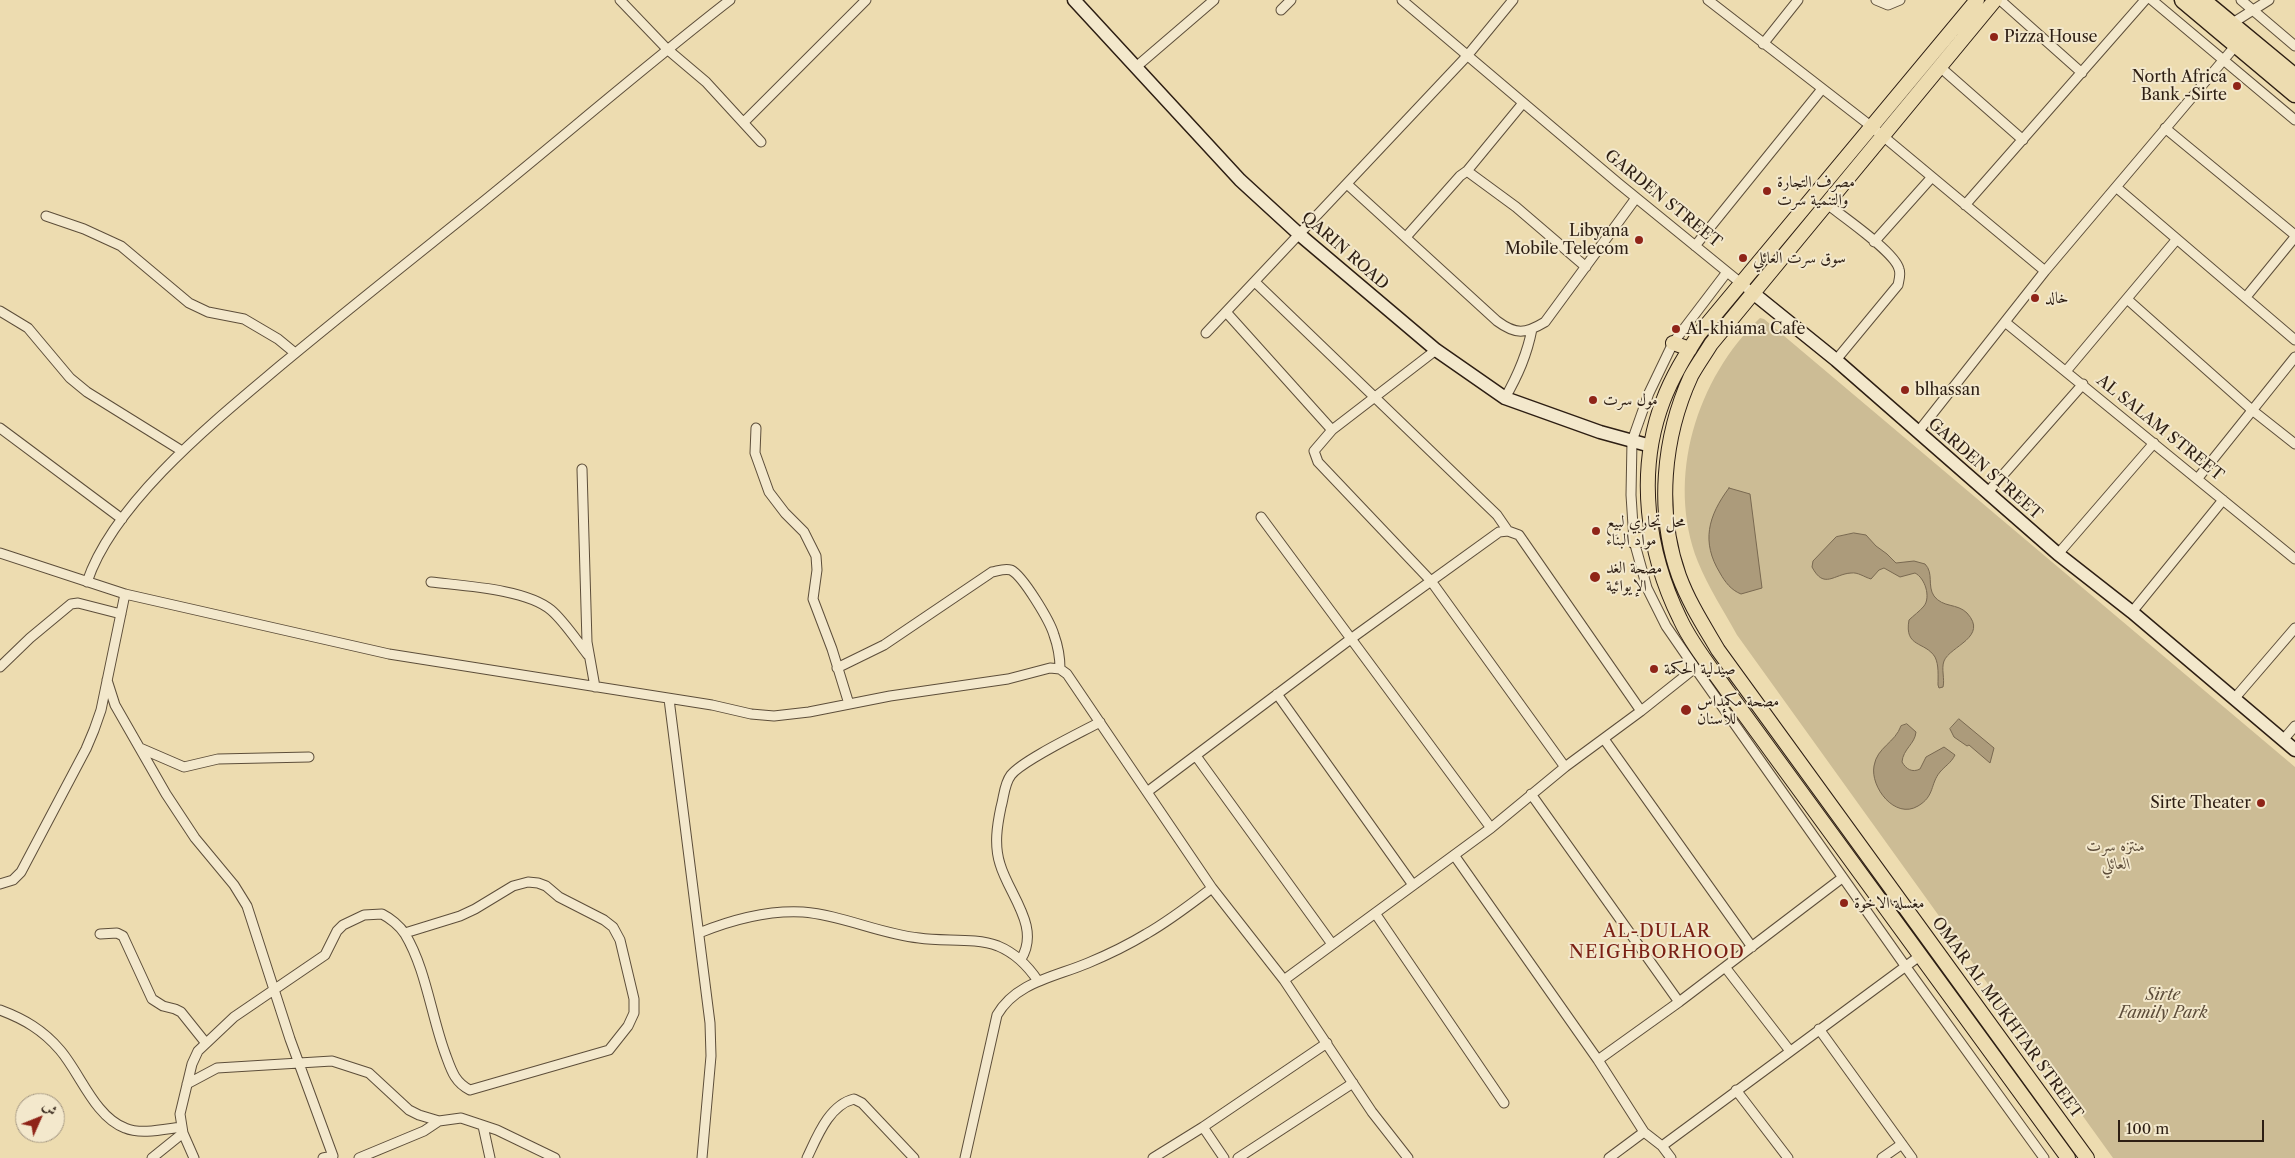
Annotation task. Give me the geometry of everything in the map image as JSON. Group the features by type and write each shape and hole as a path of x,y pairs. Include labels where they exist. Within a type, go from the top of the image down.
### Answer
{"highway":[{"path":"2183,0 2295,94"},
{"path":"2202,0 2295,77"}],"main road":[{"name":"QARIN ROAD","path":"1074,0 1240,180 1300,235 1436,350 1505,398 1651,446"},
{"path":"1978,0 1877,132 1825,183 1741,283 1690,349 1678,367 1663,402 1651,446 1648,495 1652,538 1663,581 1681,621 1706,660 2068,1158"},
{"name":"OMAR AL MUKHTAR STREET","path":"1995,0 1940,67 1877,132 1827,204 1711,344 1692,375 1679,408 1668,451 1665,494 1668,535 1679,576 1695,612 1718,650 2087,1158"},
{"path":"1825,183 1836,192"},
{"name":"GARDEN STREET","path":"1753,293 1836,360 2058,554 2132,612 2295,750"},
{"path":"1673,342 1690,349"},
{"path":"1634,541 1652,538"}],"street":[{"path":"620,0 667,49 706,82 761,142"},
{"path":"87,582 96,558 122,519 182,451 295,353 542,154 667,49 730,0"},
{"path":"744,122 866,0"},
{"path":"1136,67 1214,0"},
{"path":"1281,10 1291,0"},
{"name":"GARDEN STREET","path":"1402,0 1636,198 1753,293"},
{"path":"1206,333 1467,56 1513,0"},
{"path":"1708,0 1877,132 2045,271"},
{"path":"1763,44 1798,0"},
{"path":"1876,0 1888,5 1900,0"},
{"path":"2000,0 2082,73"},
{"path":"1964,204 2146,0"},
{"path":"2152,0 2295,120"},
{"path":"2241,0 2295,46"},
{"path":"2231,24 2269,0"},
{"path":"1918,432 2045,271 2165,128 2225,60 2236,44"},
{"path":"1940,67 2023,140"},
{"path":"1695,246 1822,89"},
{"path":"1406,237 1460,176 1468,170 1523,103"},
{"path":"2165,128 2295,236 2246,297"},
{"path":"1468,170 1524,213 1586,267"},
{"path":"1874,242 1932,177"},
{"path":"1347,184 1508,329 1518,332 1532,329 1545,322 1636,198"},
{"path":"2116,187 2295,340"},
{"path":"1827,204 1874,242 1899,268 1898,285 1836,360"},
{"path":"46,216 84,229 121,246 189,303 208,312 244,319 278,339 295,353"},
{"path":"2067,370 2177,239"},
{"path":"1727,272 1673,342 1649,393 1632,441 1634,541 1647,588 1666,626 1695,668 1842,878 2044,1158"},
{"path":"1255,282 1497,515 1508,531"},
{"path":"2127,299 2252,410 2295,444"},
{"path":"0,311 28,328 70,378 88,392 182,451"},
{"path":"1226,312 1332,430"},
{"name":"AL SALAM STREET","path":"2006,322 2067,370 2295,559"},
{"path":"1505,398 1519,374 1528,352 1532,329"},
{"path":"1436,350 1332,430 1314,450 1318,462 1431,582 1565,767"},
{"path":"2198,478 2295,357"},
{"path":"1988,492 2083,384"},
{"path":"0,428 122,519"},
{"path":"756,428 755,453 769,492 785,513 804,532 816,556 817,570 813,599 849,704"},
{"path":"2058,554 2154,443"},
{"path":"582,469 589,655 595,687"},
{"path":"2132,612 2223,500"},
{"path":"1261,517 1491,828"},
{"path":"1147,792 1352,638 1499,532 1508,531 1519,535 1641,711"},
{"path":"0,553 125,594 389,654 669,699 712,704 751,714 774,716 809,712 1008,679 1050,668 1060,669 1067,674 1212,888 1284,980 1372,1112 1408,1158"},
{"path":"838,668 884,645 992,572 1004,569 1012,571 1027,586 1054,633 1060,656 1060,669"},
{"path":"431,582 492,589 545,606 552,611 589,655"},
{"path":"1,882 13,880 21,872 86,749 101,710 125,594"},
{"path":"0,667 30,638 71,604 78,603 121,614"},
{"path":"2234,699 2295,628"},
{"path":"1284,980 1491,828 1565,767 1604,740 1695,668"},
{"path":"107,680 115,705 166,794 195,838 215,861 247,906 300,1064 338,1157 323,1158"},
{"path":"1277,694 1413,885"},
{"path":"669,699 710,1023 711,1056 702,1158"},
{"path":"1021,959 1027,950 1028,934 1024,918 999,864 996,844 996,830 1006,783 1019,767 1100,722"},
{"path":"2284,740 2295,726"},
{"path":"1604,740 1752,947"},
{"path":"139,748 184,767 218,759 309,757"},
{"path":"1196,756 1332,944"},
{"path":"1531,794 1679,1002"},
{"path":"1454,855 1598,1060 1644,1132 1662,1146 1671,1158"},
{"path":"1598,1060 1679,1002 1842,878"},
{"path":"194,1158 182,1130 180,1114 192,1064 198,1051 205,1042 234,1017 325,954 337,931 351,920 374,913 382,914 404,933 420,970 436,1029 453,1074 459,1083 470,1090 609,1050 628,1026 634,1013 634,999 620,940 613,927 538,883 528,882 513,886 475,910 404,933"},
{"path":"966,1158 997,1015 1003,1004 1013,995 1038,981 1088,963 1145,935 1212,888"},
{"path":"699,932 745,918 802,912 827,915 854,924 918,938 999,946 1021,959 1038,981"},
{"path":"1375,912 1504,1103"},
{"path":"100,934 117,933 123,936 152,999 163,1006 181,1012 205,1042"},
{"path":"1662,1146 1921,955"},
{"path":"1725,967 1790,1051"},
{"path":"0,1010 22,1018 41,1031 61,1051 109,1119 126,1129 148,1131 182,1130"},
{"path":"1819,1029 1912,1158"},
{"path":"1153,1158 1203,1127 1327,1043"},
{"path":"187,1084 217,1068 248,1064 300,1064 332,1061 362,1070 379,1080 409,1110 419,1115 439,1121 461,1118 497,1130 554,1158"},
{"path":"1238,1158 1353,1083"},
{"path":"1736,1090 1788,1158"},
{"path":"807,1158 827,1120 840,1104 854,1099 862,1103 914,1158"},
{"path":"359,1158 424,1131 439,1121"},
{"path":"483,1126 490,1158"},
{"path":"1203,1127 1224,1158"},
{"path":"152,1158 182,1130"},
{"path":"1609,1158 1644,1132"},
{"path":"1882,1158 1902,1144"}],"green space":[{"name":"Sirte Family Park","path":"1760,318 1764,319 2295,767 2295,1158 2113,1158 1737,635 1711,590 1698,562 1689,530 1685,497 1687,464 1693,431 1704,399 1719,370 1738,342"}],"shaded area":[{"path":"1729,488 1750,494 1762,588 1741,594 1726,583 1710,551 1709,540 1712,519"},
{"path":"1854,533 1866,535 1896,563 1914,561 1925,564 1929,571 1934,596 1942,602 1963,610 1973,621 1974,629 1971,635 1944,661 1943,687 1939,688 1938,685 1938,667 1935,657 1926,648 1912,640 1908,629 1909,620 1924,606 1927,598 1926,588 1919,575 1915,573 1900,577 1884,568 1879,570 1871,579 1854,573 1830,579 1821,578 1816,574 1812,567 1813,561 1836,537"},
{"path":"1959,719 1994,748 1990,763 1969,745 1967,746 1954,737 1950,729"},
{"path":"1907,724 1916,732 1914,740 1903,757 1902,762 1905,767 1914,771 1920,769 1926,757 1944,747 1955,755 1937,776 1930,794 1923,802 1909,809 1901,809 1893,805 1880,792 1876,783 1874,766 1882,749 1895,737 1901,726"}],"place":[{"name":"Pizza House","path":"1994,37"},
{"name":"North Africa Bank -Sirte","path":"2237,86"},
{"name":"مصرف التجارة والتنمية سرت","path":"1767,191"},
{"name":"Libyana Mobile Telecom","path":"1639,240"},
{"name":"سوق سرت العائلي","path":"1743,258"},
{"name":"خالد","path":"2035,298"},
{"name":"Al-khiama Cafe","path":"1676,329"},
{"name":"blhassan","path":"1905,390"},
{"name":"مول سرت","path":"1593,400"},
{"name":"محل تجاري لبيع مواد البناء","path":"1596,531"},
{"name":"مصحة الغد الإيوائية","path":"1595,577"},
{"name":"صيدلية الحكمة","path":"1654,669"},
{"name":"مصحة مكمداس للأسنان","path":"1686,710"},
{"name":"Sirte Theater","path":"2261,803"},
{"name":"مغسلة الاخوة","path":"1844,903"}],"district":[{"name":"AL-DULAR NEIGHBORHOOD","path":"1657,942"}],"park label":[{"name":"منتزه سرت العائلي","path":"2116,855"}]}
